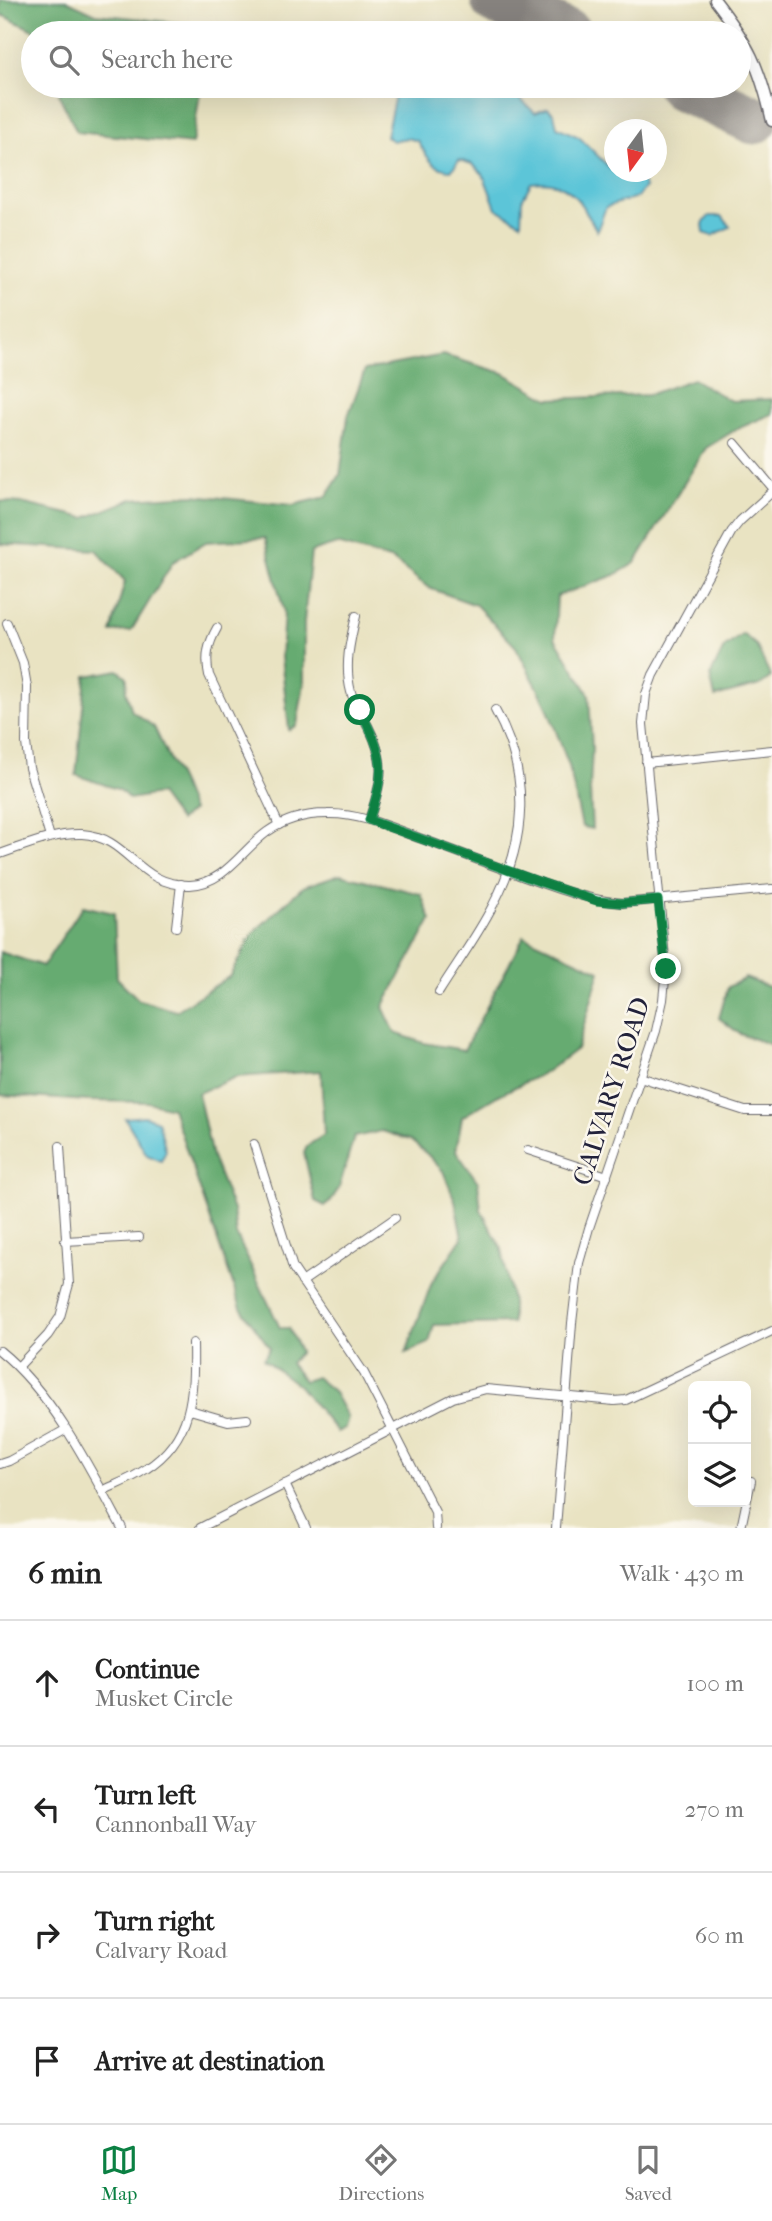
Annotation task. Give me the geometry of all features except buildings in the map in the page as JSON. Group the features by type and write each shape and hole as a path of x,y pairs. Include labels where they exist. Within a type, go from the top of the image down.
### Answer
{"main road":[{"path":"715,0 731,21"},
{"path":"751,52 758,68 772,121"}],"street":[{"path":"735,443 772,490"},
{"name":"CALVARY ROAD","path":"556,1528 579,1264 656,1031 666,986 643,711 653,676 732,531 772,490"},
{"path":"356,616 348,657 349,683 352,695 375,739 382,762 379,788 369,820"},
{"path":"7,623 23,663 27,687 26,743 29,768 51,836"},
{"path":"218,628 207,651 209,675 279,825"},
{"path":"439,992 492,908 518,842 521,804 515,754 495,710"},
{"path":"646,763 772,750"},
{"path":"0,854 51,836 83,834 103,839 119,848 151,877 181,884 202,883 226,870 267,832 279,825 298,817 326,813 369,820 597,901 622,903 772,889"},
{"path":"176,927 181,884"},
{"path":"640,1077 745,1111 772,1111"},
{"path":"254,1144 293,1268 351,1352 435,1512 436,1528"},
{"path":"19,1366 48,1335 60,1317 69,1284 60,1146"},
{"path":"528,1150 607,1177"},
{"path":"302,1282 395,1218"},
{"path":"65,1241 139,1237"},
{"path":"200,1528 453,1398 486,1388 626,1400 772,1331"},
{"path":"103,1492 146,1469 161,1458 173,1444 190,1410 194,1383 193,1343"},
{"path":"0,1351 19,1366 46,1399 122,1528"},
{"path":"190,1410 228,1421 247,1419"},
{"path":"0,1464 65,1430"},
{"path":"285,1484 306,1528"},
{"path":"741,1528 745,1507"}],"green space":[{"path":"0,0 66,0 96,14 162,21 21,21 21,24 0,14"},
{"path":"60,98 199,98 192,144 77,132"},
{"path":"443,355 503,373 549,399 648,395 693,379 731,401 772,399 772,414 737,429 706,448 635,563 615,575 557,596 555,638 589,694 592,829 582,827 569,766 545,702 516,647 476,605 429,588 393,560 337,544 311,552 304,622 304,684 297,725 289,730 281,657 284,612 265,538 206,542 173,562 131,631 111,632 125,581 96,550 0,544 0,501 21,503 85,518 132,499 193,495 293,505 326,497 340,475 348,416 365,370"},
{"path":"743,634 756,645 771,677 760,685 715,697 710,676 724,648"},
{"path":"118,670 127,677 126,691 132,711 154,727 182,786 192,811 179,821 159,794 129,799 120,790 76,775 86,676"},
{"path":"340,874 421,894 431,920 383,1007 395,1033 424,1043 464,1050 524,936 600,971 577,1049 546,1072 462,1117 456,1151 478,1182 481,1210 502,1249 512,1303 512,1323 434,1325 429,1343 406,1353 432,1282 462,1238 455,1201 443,1171 427,1154 410,1140 382,1131 354,1137 339,1188 325,1206 315,1201 304,1153 307,1146 324,1135 321,1071 236,1077 198,1093 212,1157 233,1210 236,1234 280,1328 289,1328 300,1352 290,1363 304,1381 316,1377 333,1391 348,1418 345,1428 337,1432 299,1386 263,1359 270,1348 241,1308 172,1108 148,1102 0,1095 0,952 43,966 83,906 114,913 117,978 139,1000 176,1011 230,976 253,933 303,887"},
{"path":"745,978 772,988 772,1045 740,1034 719,1018 728,987"}],"water":[{"path":"394,98 519,98 535,113 548,108 554,114 557,127 579,137 604,162 604,182 642,182 645,187 637,197 606,207 597,231 579,201 565,188 544,182 531,183 522,200 521,223 496,208 483,174 472,164 459,160 452,170 445,169 430,161 418,141 407,138 392,141 386,136"},
{"path":"709,216 722,216 730,227 712,236 704,233 703,224"},
{"path":"144,1116 158,1121 166,1151 161,1161 147,1155 125,1118"}],"runway":[{"path":"495,0 541,21"},
{"path":"707,98 754,120"}],"route":[{"path":"360,710 375,739 382,762 382,775 369,820 597,901 622,903 658,900 666,969"}]}
